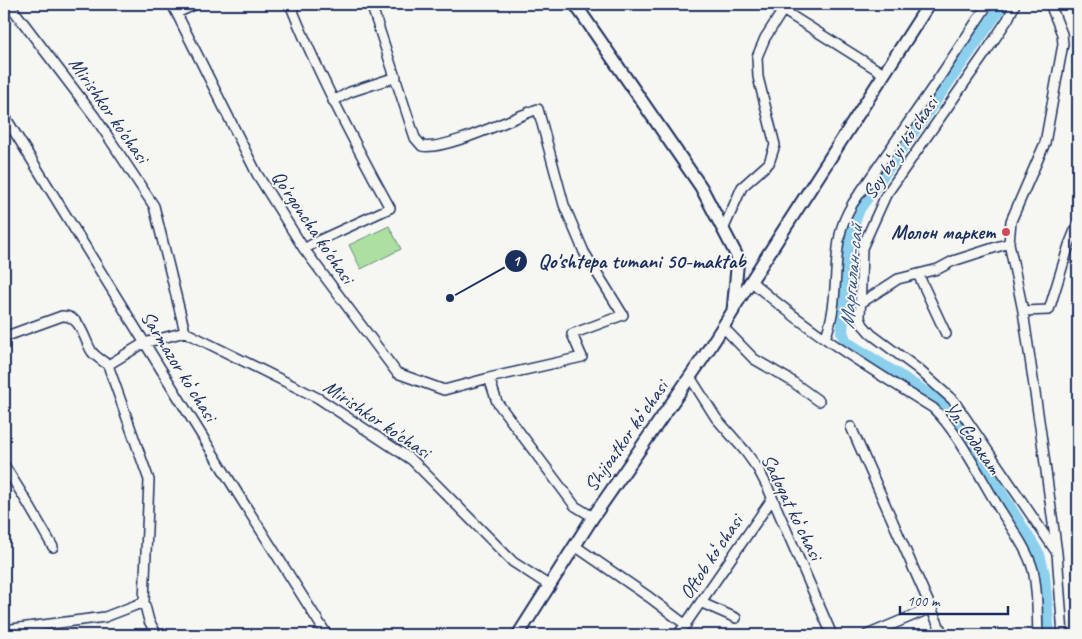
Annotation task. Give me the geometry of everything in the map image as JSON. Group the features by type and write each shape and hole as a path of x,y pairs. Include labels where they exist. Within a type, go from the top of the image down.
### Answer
{"street":[{"name":"Mirishkor ko'chasi","path":"10,4 94,117 154,206 184,332 318,398 412,460 513,562 550,586"},
{"name":"Qo'rgoncha ko'chasi","path":"172,4 257,174 304,250 397,373 444,390 582,357 572,334 622,315 584,252 564,205 538,108 447,143 431,148 422,146 415,138 371,4"},
{"path":"177,13 196,4"},
{"path":"290,4 309,51 333,101 390,208 320,240 304,250"},
{"path":"575,4 701,187 752,282"},
{"path":"773,4 884,74"},
{"path":"732,311 929,4"},
{"path":"825,338 833,313 838,246 845,217 988,4"},
{"name":"Soy boʻyi koʻchasi","path":"1015,4 1008,19 984,55 886,195 862,248 860,318 863,326 871,334 918,369 954,401 1057,553"},
{"name":"Soy boʻyi koʻchasi","path":"1050,4 1062,34 1063,44 1045,143 1011,221 1009,243 1023,311 1057,553 1063,635"},
{"path":"723,230 742,187 769,163 775,145 758,77 757,57 783,10"},
{"path":"333,101 350,92 396,77"},
{"name":"Sarmazor koʻchasi","path":"4,115 327,635"},
{"path":"1023,311 1049,310 1078,223"},
{"path":"861,303 898,279 938,269 953,261 1009,243"},
{"name":"Shijoatkor koʻchasi","path":"518,635 593,517 690,377 732,311 736,254"},
{"path":"918,274 946,334"},
{"name":"Ул. Содакат","path":"752,282 780,306 825,338 933,408 944,420 1031,565 1034,578 1038,635"},
{"path":"4,337 66,316 72,318 81,328 92,352 108,366 150,480 144,602 149,621 157,635"},
{"path":"722,327 754,359 790,380 819,401"},
{"path":"108,366 144,343 184,332"},
{"name":"Sadoqat koʻchasi","path":"690,377 716,418 758,469 832,635"},
{"path":"489,378 497,402 575,506 593,517"},
{"path":"851,426 943,635"},
{"path":"4,465 53,547"},
{"name":"Oftob koʻchasi","path":"678,635 702,603 772,499"},
{"path":"575,546 686,625"},
{"path":"4,630 105,617 144,602"},
{"path":"702,603 736,618"},
{"path":"867,635 931,608"}],"green space":[{"path":"389,226 401,249 361,269 349,245"}],"waterway":[{"name":"Маргилан-сай","path":"1003,4 859,209 851,231 842,332 846,342 933,397 957,421 1039,555 1044,574 1049,635"}],"place":[{"name":"Молон маркет","path":"1006,232"},
{"name":"Qo'shtepa tumani 50-maktab","path":"450,298"}]}
